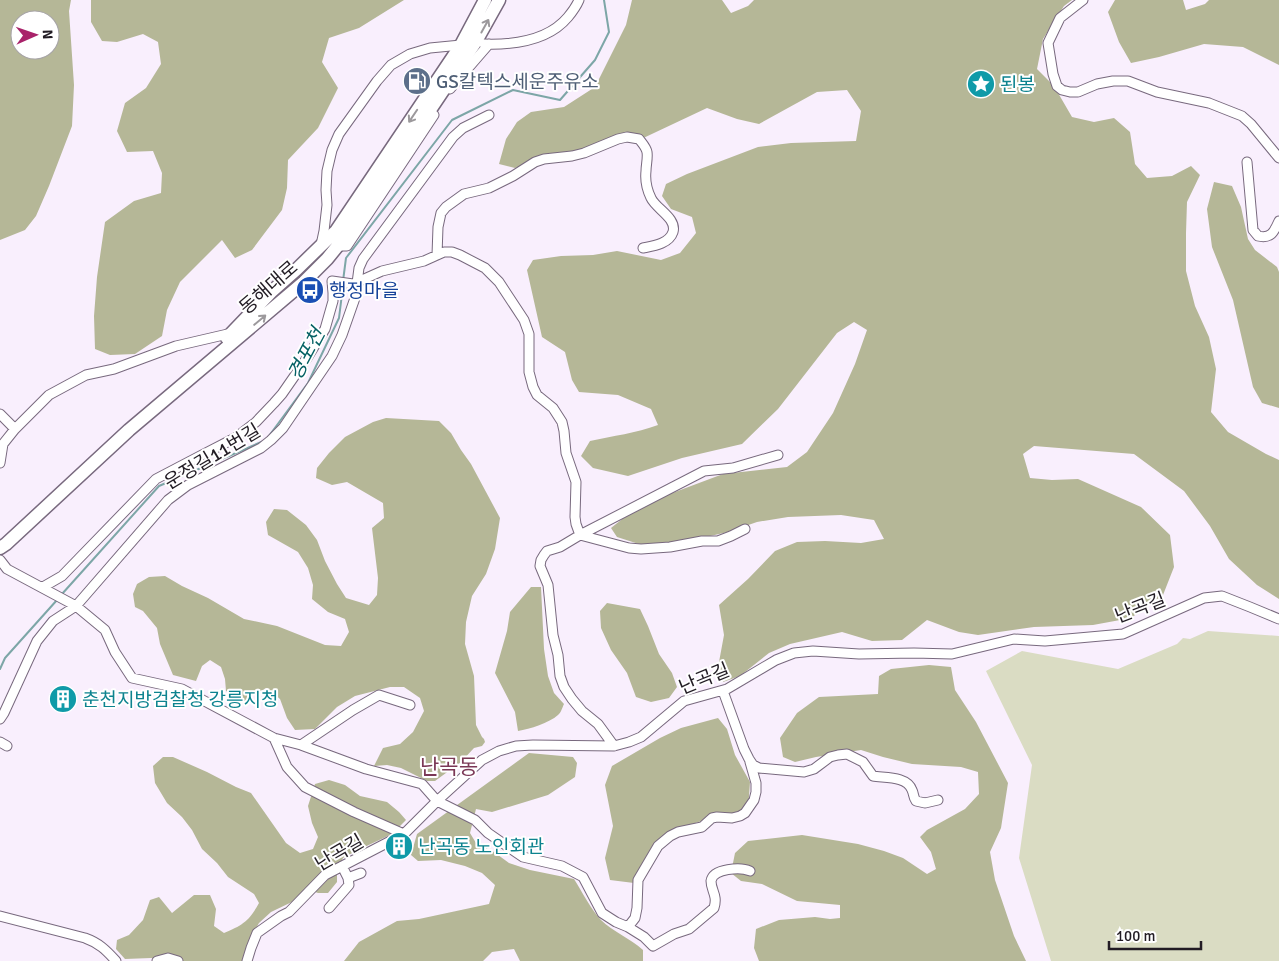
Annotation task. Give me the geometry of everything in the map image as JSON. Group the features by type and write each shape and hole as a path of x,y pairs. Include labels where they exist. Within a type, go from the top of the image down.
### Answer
{"highway":[{"name":"동해대로","path":"0,541 100,446 232,333 271,292 336,231 461,45 485,0"},
{"name":"동해대로","path":"0,548 130,430 304,282 327,259 338,246 475,43 500,0"}],"street":[{"path":"475,43 507,44 530,40 549,32 564,22 576,7 578,0"},
{"path":"1083,0 1060,18 1048,43 1057,86 1062,90 1078,92 1097,84 1128,81 1157,92 1209,103 1242,116 1279,158"},
{"path":"338,246 347,246 451,89 489,44"},
{"path":"321,245 327,205 328,170 332,150 339,134 377,81 392,65 410,54 423,50 461,45"},
{"name":"운정길11번길","path":"0,719 37,641 53,621 72,604 168,500 188,485 261,448 283,428 332,356 342,335 355,298 355,283 363,259 453,137 463,128 489,115"},
{"path":"437,254 438,226 441,213 464,194 489,188 535,162 544,159 584,154 618,139 632,137 639,139 646,149 646,174 651,199 669,218 673,228 672,234 667,240 657,245 643,248"},
{"path":"1248,162 1253,230 1258,236 1265,238 1271,235 1279,221"},
{"path":"46,589 62,576 156,479 235,438 256,422 274,403 307,358 325,329 332,300 332,283 355,283 382,271 424,261 444,252 452,252 472,260 485,268 499,282 524,320 529,334 529,372 532,387 537,395 553,408 562,422 566,452 576,482 575,517 580,535"},
{"path":"0,464 3,444 14,429 49,395 86,375 114,369 176,346 232,333"},
{"path":"0,414 14,429"},
{"path":"614,746 598,724 582,711 564,687 560,676 558,655 553,635 548,585 540,566 544,555 547,551 560,547 704,471 733,468 778,455"},
{"path":"580,535 629,548 670,547 702,541 718,541 745,529"},
{"path":"0,560 7,569 72,604 106,630 115,652 132,678 182,690 274,738 301,745 366,769 422,784 437,801 475,820 488,833 523,857 562,866 583,877 602,913 644,937 653,946 674,934 689,929 714,908 716,898 712,884 713,877 728,869 737,868 750,871"},
{"name":"난곡길","path":"247,961 257,933 289,912 325,875 404,834 482,760 499,751 516,746 614,746 629,742 641,737 684,701 727,690 776,660 794,653 813,651 859,654 952,654 1014,640 1045,641 1123,634 1204,598 1222,596 1279,619"},
{"path":"628,927 635,918 638,880 658,846 678,832 702,827 712,818 740,816 746,813 754,800 756,783 749,759 723,691"},
{"path":"301,745 353,710 379,696 410,705"},
{"path":"274,738 287,767 305,787 354,812 404,834"},
{"path":"749,759 759,768 804,772 814,769 830,757 847,754 863,762 873,776 906,782 912,788 913,797 916,801 925,803 938,800"},
{"path":"329,908 349,885 342,866"},
{"path":"348,878 361,873"},
{"path":"0,916 96,942 116,961"},
{"path":"157,961 168,958 178,961"}],"green space":[{"path":"0,0 71,0 69,11 74,85 72,126 36,216 25,230 0,240"},
{"path":"91,0 404,0 359,28 329,38 322,62 338,88 318,128 288,160 287,188 282,210 252,250 235,258 222,240 180,282 167,310 162,336 135,354 110,355 95,349 94,316 97,277 105,222 134,201 161,193 162,173 153,151 127,152 117,131 125,103 146,88 161,64 158,42 143,34 117,42 102,41 91,22"},
{"path":"632,0 722,0 731,13 748,6 754,0 1072,0 1064,6 1043,39 1037,69 1054,86 1072,117 1094,122 1114,118 1130,132 1135,164 1147,178 1172,176 1191,166 1200,175 1187,202 1186,271 1195,306 1209,337 1216,369 1211,412 1228,432 1279,460 1279,599 1257,585 1229,559 1210,526 1184,491 1134,454 1034,446 1023,454 1030,478 1052,480 1078,479 1141,507 1170,535 1174,567 1163,595 1131,618 1093,625 1034,627 978,635 959,632 927,620 902,640 872,641 842,632 790,644 769,653 740,676 723,682 719,662 724,635 719,605 775,551 797,542 861,543 884,539 874,520 841,515 788,517 757,522 728,532 666,546 642,545 617,537 611,528 636,508 667,495 723,474 787,467 807,452 833,413 855,364 867,330 854,322 837,333 778,409 742,444 682,458 628,476 593,468 581,456 590,441 658,425 651,409 618,395 579,392 572,380 565,352 542,337 527,270 533,260 561,256 593,255 617,251 661,260 680,253 696,233 692,217 671,209 662,196 666,184 758,147 791,143 856,141 861,111 847,90 817,92 759,124 737,119 707,108 637,141 601,145 515,168 499,164 506,139 517,122 531,112 564,107 595,87 626,25"},
{"path":"1115,0 1183,0 1186,10 1205,4 1209,0 1279,0 1279,65 1243,47 1204,44 1131,63 1119,42 1108,12"},
{"path":"1214,182 1232,186 1241,207 1248,239 1255,250 1277,267 1279,272 1279,408 1262,403 1253,387 1233,300 1212,247 1207,209"},
{"path":"386,418 439,421 451,433 471,464 500,518 495,549 486,574 472,596 466,622 465,644 474,676 476,725 485,742 482,746 474,748 461,762 435,781 427,781 401,768 387,765 374,766 383,748 400,744 413,732 424,711 420,698 404,687 390,687 355,696 337,707 315,729 295,730 287,718 280,699 267,688 245,701 226,691 221,667 210,660 202,666 196,681 173,675 160,644 157,628 143,611 135,607 133,594 137,584 149,577 165,576 244,619 277,626 325,645 341,646 349,632 345,619 328,612 312,599 313,585 308,568 298,552 268,535 266,522 274,509 287,510 306,525 317,540 325,561 346,598 369,605 377,595 378,578 372,528 384,518 383,503 347,482 332,485 316,478 317,468 345,437 373,422"},
{"path":"531,587 541,587 544,649 548,676 554,693 564,704 561,712 550,721 518,731 515,712 495,673 507,631 510,612"},
{"path":"607,603 640,609 659,654 672,673 677,687 669,698 651,702 636,697 627,673 611,650 601,628 600,611"},
{"path":"1208,631 1279,636 1279,961 1051,961 1019,858 1032,765 986,671 1022,651 1118,669 1177,644 1183,638 1190,639"},
{"path":"929,665 951,667 955,690 976,722 1008,783 1001,828 990,852 995,880 1014,936 1026,961 759,961 754,948 756,929 779,920 815,917 840,918 840,905 797,901 762,884 741,881 731,873 735,853 748,841 802,835 858,844 884,851 903,858 927,874 936,869 931,852 920,837 927,830 965,809 979,794 978,772 961,767 912,764 861,750 795,762 783,757 780,738 797,713 819,697 878,694 879,676 891,669"},
{"path":"718,718 727,729 735,755 750,782 748,811 708,819 676,829 634,883 610,880 605,858 613,826 605,785 612,766 681,728"},
{"path":"529,753 573,757 577,763 575,777 548,795 492,812 476,809 470,833 476,843 494,852 509,863 530,870 574,879 601,920 643,950 643,961 520,961 514,949 492,952 483,961 344,961 359,942 397,921 419,919 489,904 495,885 482,873 465,866 441,860 418,861 411,855 417,834"},
{"path":"163,757 173,757 251,793 286,843 300,853 313,849 318,837 308,806 315,784 329,780 345,785 360,796 387,802 406,820 392,834 343,858 337,872 337,882 328,893 318,893 306,889 294,901 271,912 259,923 242,961 125,959 116,949 117,940 129,935 143,920 150,900 159,897 172,913 194,895 210,895 216,909 214,926 224,933 245,922 259,903 254,894 228,877 202,849 192,830 167,803 155,783 153,766"}],"waterway":[{"name":"경포천","path":"343,281 346,258 452,120 513,90 560,100 595,60 609,32 604,0"},
{"name":"경포천","path":"62,594 159,486 266,440 308,383 339,318 343,286"},
{"name":"경포천","path":"0,669 5,658 57,600"}],"place":[{"name":"GS칼텍스세운주유소","path":"417,81"},
{"name":"된봉","path":"981,84"},
{"name":"행정마을","path":"310,290"},
{"name":"춘천지방검찰청 강릉지청","path":"63,699"},
{"name":"난곡동 노인회관","path":"399,846"}],"district":[{"name":"난곡동","path":"449,767"}]}
